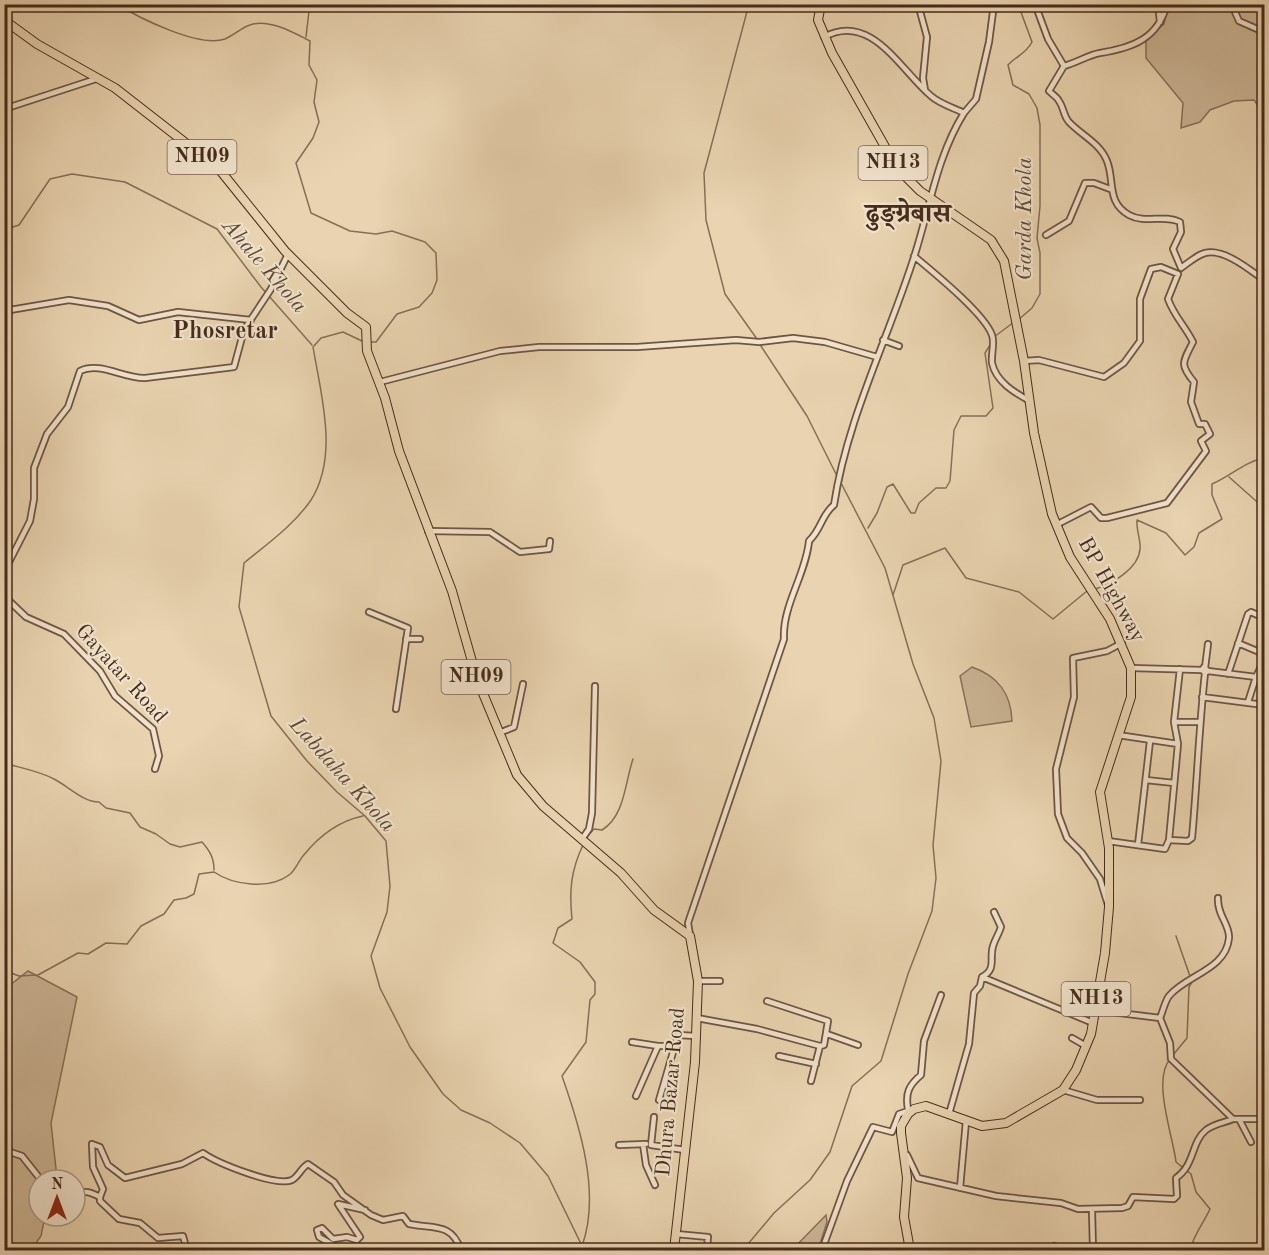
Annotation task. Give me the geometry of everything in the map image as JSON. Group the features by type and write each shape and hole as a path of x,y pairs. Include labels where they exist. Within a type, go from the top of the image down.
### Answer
{"main road":[{"name":"BP Highway","path":"821,4 818,20 824,37 885,151 905,177 930,199 991,240 1004,261 1056,525 1079,572 1122,643 1131,668 1131,697 1100,792 1108,841 1109,907 1093,1023 1076,1070 1063,1090 1002,1125 981,1126 926,1106 911,1109"},
{"name":"NH09","path":"4,20 37,44 100,78 219,169 288,254 347,313 366,327 367,351 380,382 399,451 452,591 477,679 517,775 543,806 621,873 654,910 690,936"},
{"name":"Dhura Bazar Road","path":"674,1251 697,1018 698,981 690,936"},
{"path":"910,1251 904,1217 907,1178 901,1126 911,1109"}],"street":[{"path":"918,4 927,37 923,78 925,90"},
{"path":"690,936 688,923 781,650 784,626 807,562 809,541 819,531 826,512 834,505 838,478 877,357 914,256 945,153 964,113 976,99 989,42 994,4"},
{"path":"1035,4 1048,39 1064,66"},
{"path":"1158,4 1160,22"},
{"path":"1167,4 1158,28 1142,40 1113,52 1099,53 1064,66 1049,91 1059,100 1063,115 1071,125 1100,149 1108,162 1110,189 1128,215 1138,219 1168,219 1180,222 1181,232 1173,249 1181,268"},
{"path":"1237,4 1235,12 1239,21 1264,32"},
{"path":"1250,4 1264,11"},
{"path":"824,37 832,32 857,30 896,56 932,98 964,113"},
{"path":"4,109 100,78"},
{"path":"1046,235 1070,221 1085,183 1094,183 1110,189"},
{"path":"1056,525 1091,507 1101,519 1107,519 1167,503 1206,451 1201,441 1210,434 1206,424 1199,424 1191,402 1194,382 1184,370 1183,363 1193,342 1187,329 1173,314 1168,300 1181,268 1205,253 1212,253 1225,256 1264,280"},
{"path":"4,572 30,521 34,499 34,468 47,434 68,407 81,371 97,368 137,378 234,367 244,330 271,290 288,254"},
{"path":"914,256 941,278 980,318 992,335 993,365 1008,389 1030,401"},
{"path":"1024,361 1039,360 1104,377 1124,363 1140,341 1140,299 1151,269 1161,267 1178,274"},
{"path":"4,311 69,300 108,306 139,320 178,312 251,320"},
{"path":"380,382 500,351 539,346 637,346 736,340 759,342 793,338 825,342 877,357"},
{"path":"883,340 899,346"},
{"path":"428,532 490,532 520,552 549,549 550,541"},
{"name":"Gayatar Road","path":"4,596 26,617 64,633 100,671 115,696 153,729 159,756 155,769"},
{"path":"369,612 408,628 396,709"},
{"path":"1228,674 1248,614 1251,612 1264,618"},
{"path":"406,639 420,639"},
{"path":"1109,907 1103,897 1100,879 1082,853 1067,838 1059,814 1056,769 1074,697 1074,658 1107,651 1122,643"},
{"path":"1238,643 1264,654"},
{"path":"1168,840 1188,841 1192,838 1198,784 1199,722 1208,644"},
{"path":"1248,702 1264,660"},
{"path":"1131,668 1205,670 1256,677"},
{"path":"1108,841 1165,849 1168,840 1178,744 1174,722 1180,669"},
{"path":"499,733 514,727 523,684"},
{"path":"582,839 589,829 592,813 595,686"},
{"path":"1202,696 1264,705"},
{"path":"1174,722 1199,722"},
{"path":"1118,735 1178,744"},
{"path":"1138,845 1150,741"},
{"path":"1146,780 1174,783"},
{"path":"1264,855 1261,877 1264,882"},
{"path":"1218,898 1220,916 1229,934 1226,948 1217,962 1168,996 1160,1017 1170,1043 1171,1059 1233,1119"},
{"path":"982,977 988,974 993,965 993,946 1001,927 994,912"},
{"path":"982,977 1093,1023"},
{"path":"949,1114 969,1044 974,993 980,986 982,977"},
{"path":"698,981 720,981"},
{"path":"822,1251 847,1181 873,1127 892,1132 899,1114 911,1109 906,1099 909,1084 921,1075 924,1041 941,995"},
{"path":"767,1001 825,1018 829,1025 824,1045 820,1046 812,1081"},
{"path":"1095,1010 1160,1017"},
{"path":"697,1018 757,1029 820,1046"},
{"path":"827,1034 858,1045"},
{"path":"659,1101 678,1035 696,1036"},
{"path":"1072,1038 1086,1046"},
{"path":"632,1042 674,1046"},
{"path":"636,1096 658,1046"},
{"path":"779,1056 816,1064"},
{"path":"1063,1090 1097,1100 1140,1100"},
{"path":"651,1145 654,1117"},
{"path":"904,1151 918,1178 960,1188 1092,1211 1128,1206 1133,1197 1174,1199 1177,1196 1176,1178 1185,1172 1204,1131 1219,1122 1233,1119 1240,1121 1264,1119"},
{"path":"960,1188 966,1121"},
{"path":"1240,1121 1251,1142"},
{"path":"187,1251 183,1236 158,1238 140,1223 124,1221 114,1215 100,1201 103,1190 93,1167 92,1144 100,1147 108,1165 125,1178 182,1164 203,1154 260,1177 282,1180 293,1179 303,1167 312,1165 322,1176 334,1182 344,1195 383,1220 403,1216 409,1224 439,1226 456,1239 461,1251"},
{"path":"619,1145 643,1144 685,1150"},
{"path":"643,1144 646,1165 656,1185"},
{"path":"4,1150 22,1156 32,1168"},
{"path":"87,1191 100,1197"},
{"path":"342,1251 319,1237 317,1230 322,1228 333,1239 348,1237 357,1240 360,1237 338,1204 366,1210"},
{"path":"1092,1211 1093,1251"},
{"path":"676,1234 708,1237 707,1248"},
{"path":"1046,1251 1054,1246"}],"shaded area":[{"path":"1168,5 1264,5 1264,114 1254,100 1234,101 1210,110 1200,122 1181,128 1183,103 1146,58 1146,38 1164,24"},
{"path":"972,667 989,675 1001,687 1009,702 1012,721 971,727 960,676"},
{"path":"28,971 77,997 51,1123 56,1168 27,1168 27,1228 43,1228 41,1236 31,1250 5,1250 5,989"},
{"path":"826,1215 827,1222 818,1250 792,1250"}],"waterway":[{"path":"117,4 154,24 200,39 214,41 225,39 246,27 260,23 283,28 310,41 309,65 317,80 314,102 319,122 313,138 296,163 311,213 350,231 376,234 392,231 425,242 436,253 437,280 432,293 419,307 397,314 376,342 370,342"},
{"path":"306,37 309,11 319,4"},
{"path":"749,4 704,173 706,220 725,294 757,339"},
{"name":"Garda Khola","path":"1018,4 1032,42 1008,65 1013,85 1029,94 1037,108 1040,125 1040,206 1037,238 1040,253 1040,294 1032,308 1018,320"},
{"name":"Ahale Khola","path":"4,230 19,225 50,179 72,174 125,182 217,229 261,287 312,345"},
{"name":"Garda Khola","path":"994,337 1014,322"},
{"path":"314,346 321,338 343,332 362,341"},
{"name":"Garda Khola","path":"868,528 877,513 887,487 893,484 911,513 915,513 919,503 936,488 946,488 950,481 954,430 961,416 986,416 993,408 985,353 992,342"},
{"path":"759,343 807,416 837,476"},
{"name":"Labdaha Khola","path":"313,347 323,405 326,445 319,483 311,500 297,518 244,563 239,607 271,716 307,761 337,792 365,816 386,841 390,886 387,912 371,956 380,988 410,1047 443,1094 461,1110 490,1123 520,1143 548,1176 584,1250"},
{"path":"1095,589 1116,580 1135,563 1140,549 1137,520 1166,533 1185,555 1194,547 1199,533 1222,519 1212,495 1212,484 1264,458"},
{"path":"1229,477 1264,508"},
{"path":"743,1250 774,1213 810,1180 830,1152 852,1086 881,1061 908,974 932,911 936,878 933,845 941,761 934,718 913,664 885,568 841,483"},
{"path":"893,595 903,565 945,548 966,578 1019,592 1053,619 1087,591"},
{"path":"586,838 594,829 602,830 610,824 615,816 623,798 633,759"},
{"path":"4,763 48,776 81,797 99,802 106,808 130,813 140,827 170,844 180,847 202,842 211,855 214,870"},
{"path":"4,970 19,976 38,975 78,953 88,954 106,943 127,944 141,926 164,914 174,900 194,894 199,874 214,872 231,880 251,884 281,880 295,869 303,856 322,836 345,822 363,816"},
{"path":"582,1246 587,1226 589,1183 581,1138 562,1076 586,1042 590,1000 595,994 595,982 580,962 553,943 558,928 572,919 572,881 583,845"},
{"path":"1173,1055 1187,1038 1189,987 1192,982 1176,936"},
{"path":"1170,1059 1165,1068 1163,1094 1176,1162 1191,1174 1196,1192 1210,1209 1190,1250"}],"district":[{"name":"ढुङ्ग्रेबास","path":"908,214"},
{"name":"Phosretar","path":"225,332"}]}
